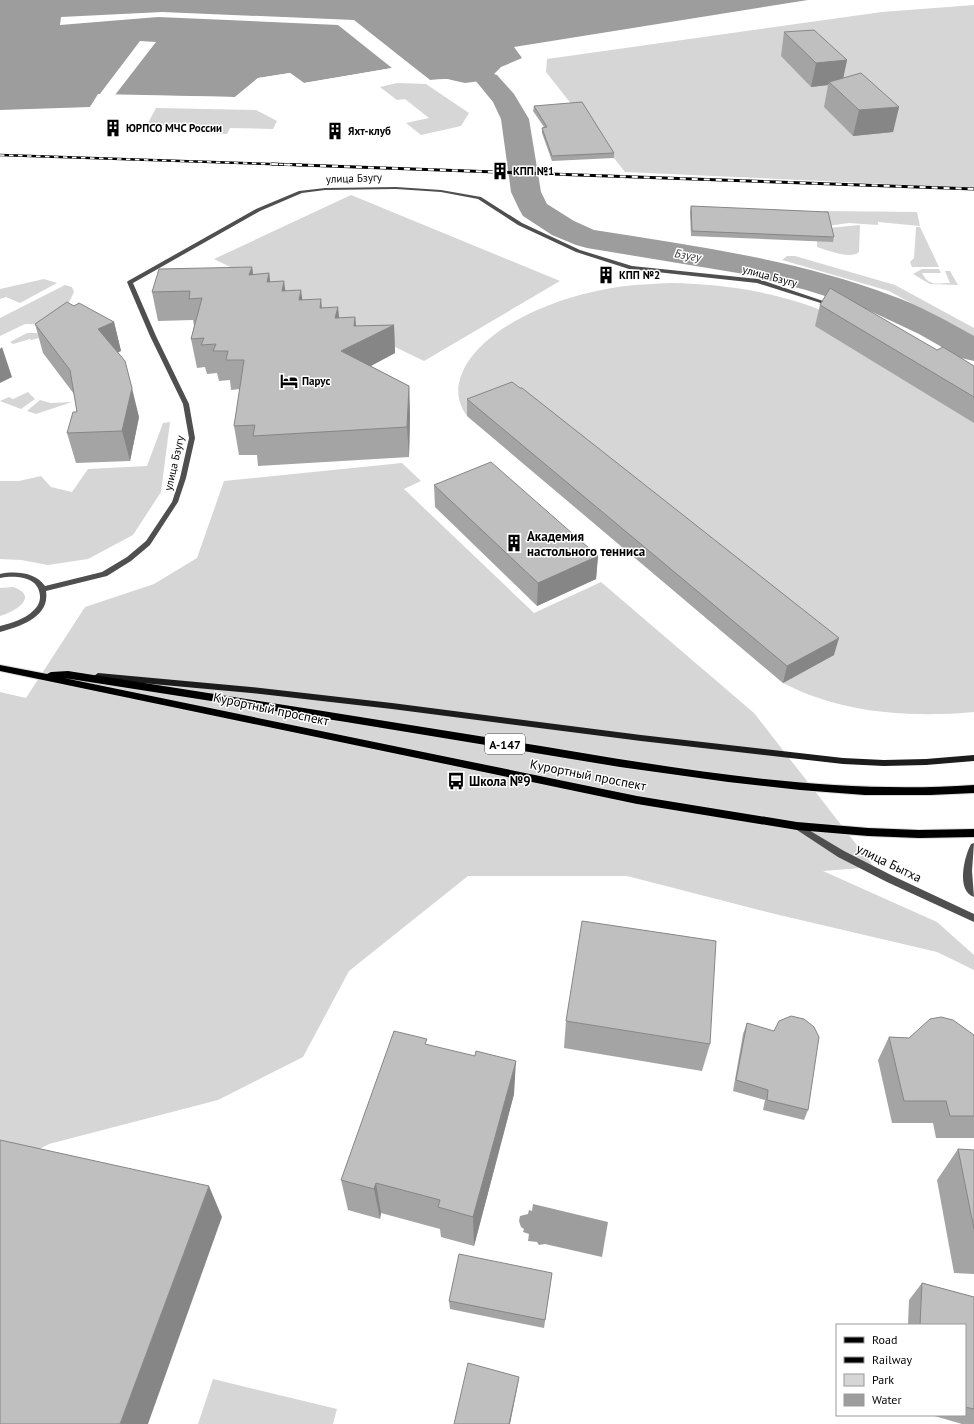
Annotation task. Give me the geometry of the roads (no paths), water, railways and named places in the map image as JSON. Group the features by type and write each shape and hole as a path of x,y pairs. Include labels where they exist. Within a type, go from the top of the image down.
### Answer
{"main road":[{"name":"Курортный проспект","path":"0,668 637,800 797,826 868,832 919,834 974,833"},
{"name":"Курортный проспект","path":"37,675 68,674 406,727 645,767 750,782 848,790 950,791 974,788"},
{"name":"А-147","path":"68,674 251,690 656,740 843,761 919,762 974,758"}],"street":[{"name":"улица Бзугу","path":"43,589 104,574 129,559 152,538 175,502 183,478 192,438 186,404 153,336 130,282 258,210 301,192 359,187 396,188 463,194 479,198 520,224 571,248 631,268 758,281 837,307"},
{"path":"0,576 14,575 33,579 39,583 43,589 44,596 42,603 31,617 0,629"},
{"name":"улица Бытха","path":"797,826 841,854 890,879 974,918"},
{"path":"974,847 971,851 968,865 968,886 974,893"}],"water":[{"path":"0,0 808,0 514,47 522,58 501,67 488,80 465,83 447,79 430,80 410,65 304,83 290,73 258,78 235,97 98,94 90,107 0,110"},
{"path":"533,1204 608,1222 602,1257 545,1244 539,1245 537,1242 528,1241 529,1234 523,1232 524,1229 521,1227 519,1221 520,1216 528,1214 529,1210 532,1211"}],"waterway":[{"name":"Бзугу","path":"488,80 505,100 515,119 526,192 534,209 563,228 587,238 746,264 818,283 878,302 931,327 974,350"}],"railway":[{"path":"0,155 287,165"},
{"path":"272,164 287,165"},
{"path":"287,165 301,165"},
{"path":"287,165 974,189"}],"place":[{"name":"ЮРПСО МЧС России","path":"113,128"},
{"name":"Яхт-клуб","path":"335,131"},
{"name":"КПП №1","path":"500,171"},
{"name":"КПП №2","path":"606,275"},
{"name":"Парус","path":"289,381"},
{"name":"Академия настольного тенниса","path":"514,543"},
{"name":"Школа №9","path":"456,781"}]}
